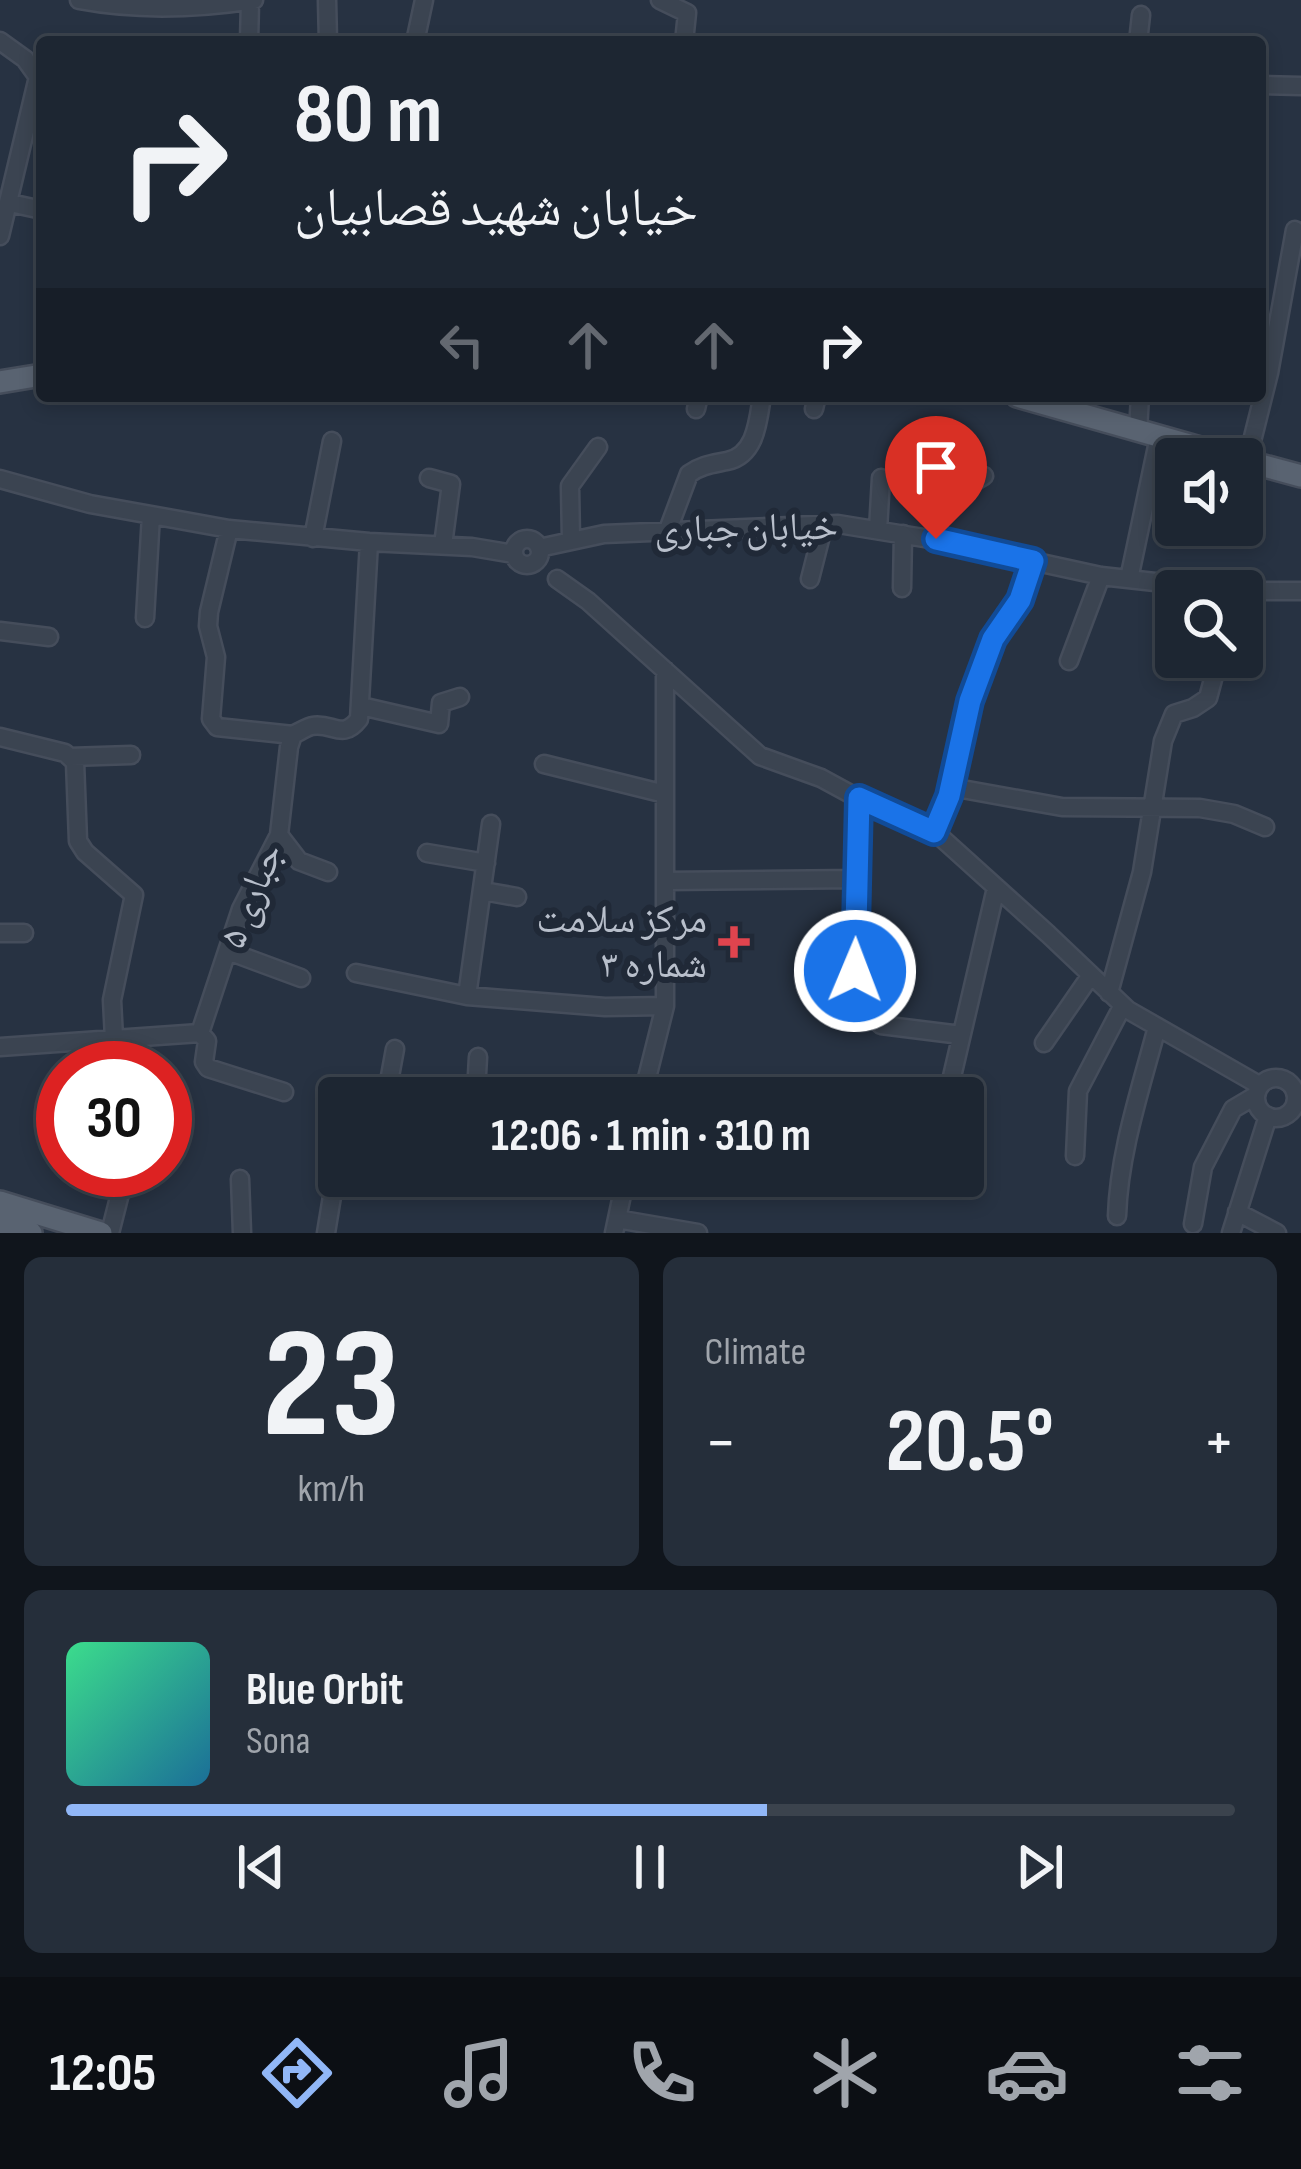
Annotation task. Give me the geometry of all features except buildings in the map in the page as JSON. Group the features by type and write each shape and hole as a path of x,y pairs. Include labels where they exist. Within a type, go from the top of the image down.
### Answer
{"main road":[{"path":"0,382 36,376"},
{"path":"1038,402 1163,438"},
{"path":"1263,466 1301,476"},
{"path":"0,1202 106,1233"},
{"path":"0,1223 31,1233"}],"street":[{"path":"79,0 117,7 184,8 252,0 249,36"},
{"path":"327,0 328,36"},
{"path":"416,36 424,0"},
{"path":"662,1 687,14 685,36"},
{"path":"1139,36 1141,15"},
{"path":"0,41 36,73"},
{"path":"1266,85 1301,86"},
{"path":"0,236 36,95"},
{"path":"10,203 36,209"},
{"path":"1266,367 1295,230"},
{"path":"668,530 689,474 736,460 749,447 761,402"},
{"path":"1129,579 1148,434 1140,402"},
{"path":"1248,438 1258,402"},
{"path":"314,538 332,441"},
{"path":"571,540 570,486 598,447"},
{"path":"936,539 942,501 984,476"},
{"path":"429,478 451,484 443,545"},
{"path":"878,530 881,478"},
{"name":"خیابان جباری","path":"0,479 90,504 229,530 314,538 528,553 604,534 838,524 936,539 1101,576 1155,582"},
{"path":"145,618 151,515"},
{"path":"810,579 824,524"},
{"path":"229,530 208,626 216,657 211,719 218,728 293,734 314,725 346,731 353,727 361,706 369,542"},
{"path":"902,588 903,534"},
{"path":"528,553 760,756 821,778 934,832 1116,999 1257,1090"},
{"path":"934,832 951,787 970,701 993,639 1020,600 1033,561"},
{"path":"1070,661 1101,576"},
{"name":"خیابان جباری","path":"1263,591 1301,591"},
{"path":"0,631 49,637"},
{"path":"647,1077 665,1006 665,670"},
{"path":"1075,1156 1078,1091 1116,999 1163,740 1174,714 1208,698 1213,678"},
{"path":"361,706 439,724 441,703 460,697"},
{"name":"جباری ۵","path":"200,1033 242,909 279,835 293,734"},
{"path":"0,737 70,757 131,754"},
{"path":"70,757 75,762 78,841 134,895 112,1000 116,1041"},
{"path":"544,764 665,794"},
{"path":"951,787 1062,806 1217,811 1265,826"},
{"path":"855,971 859,798"},
{"path":"467,996 491,824"},
{"path":"279,835 298,861 328,872"},
{"path":"427,853 486,863"},
{"path":"666,881 857,879"},
{"path":"952,1077 997,889"},
{"path":"483,891 517,897"},
{"path":"0,933 24,934"},
{"path":"228,951 301,978"},
{"path":"356,973 467,996 605,1007 665,1006"},
{"path":"1044,1043 1091,975"},
{"path":"881,1025 961,1035"},
{"path":"1118,1216 1127,1148 1157,1028"},
{"path":"0,1047 200,1033 207,1041 204,1062 208,1068 284,1091"},
{"path":"390,1077 395,1049"},
{"path":"477,1077 478,1057"},
{"path":"1193,1223 1203,1167 1233,1109 1266,1079 1275,1077 1299,1092 1292,1110 1277,1118 1256,1104 1257,1090"},
{"path":"1231,1233 1268,1116"},
{"path":"240,1179 242,1233"},
{"path":"106,1233 117,1197"},
{"path":"326,1233 332,1197"},
{"path":"1237,1212 1277,1233"},
{"path":"615,1226 698,1233"}],"place":[{"name":"مرکز سلامت شماره ۳","path":"734,942"}],"route":[{"path":"855,971 859,798 934,832 949,796 970,701 993,639 1020,600 1033,561 936,539"}]}
